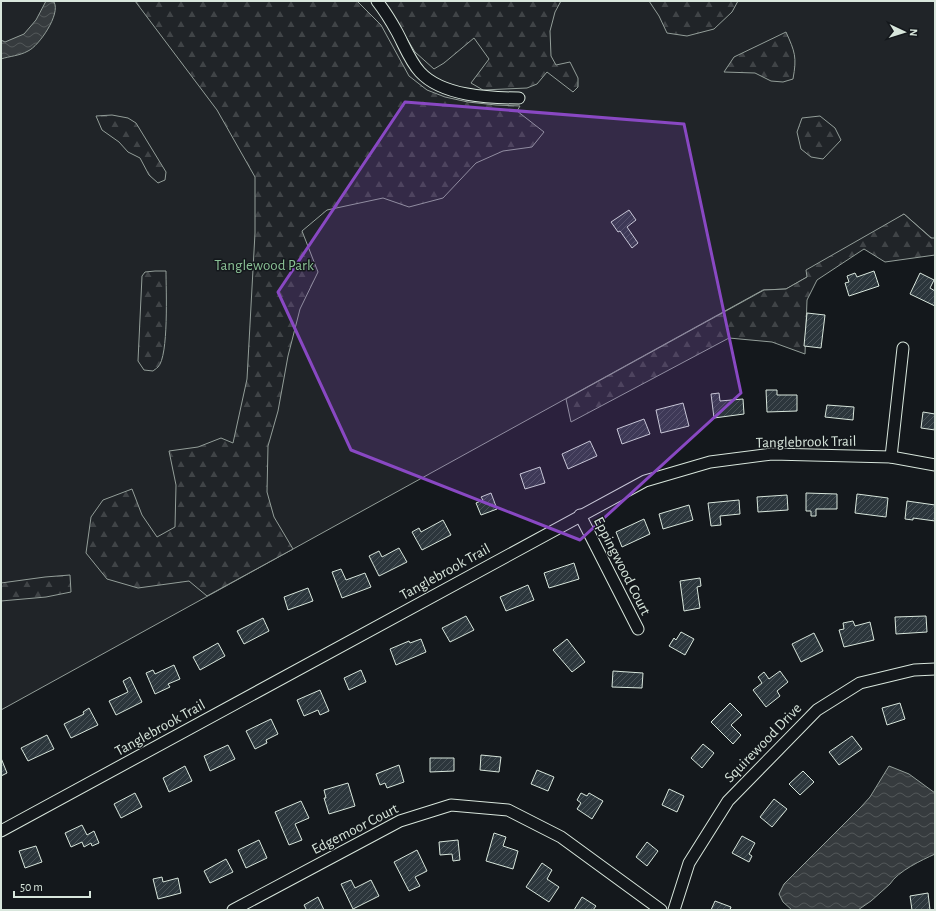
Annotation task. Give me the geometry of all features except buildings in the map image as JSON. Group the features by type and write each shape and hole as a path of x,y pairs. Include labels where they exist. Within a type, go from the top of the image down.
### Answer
{"street":[{"path":"377,1 396,30 410,58 420,73 446,88 470,95 491,98 520,98"},
{"path":"891,457 903,348"},
{"name":"Tanglebrook Trail","path":"1,832 580,515 645,481 710,462 772,454 891,457 935,465"},
{"name":"Eppingwood Court","path":"580,515 638,629"},
{"name":"Squirewood Drive","path":"674,910 689,863 728,800 817,710 860,683 914,670 935,669"},
{"name":"Edgemoor Court","path":"233,910 400,821 451,805 508,810 561,837 662,910"}],"highlighted area":[{"path":"405,102 684,124 741,393 580,540 351,450 278,292"}],"green space":[{"name":"Tanglewood Park","path":"1,1 935,1 935,241 904,214 786,289 763,290 1,710"},
{"path":"135,1 357,1 381,25 409,76 427,90 445,97 468,102 520,106 517,111 544,132 532,147 503,151 476,163 443,198 409,207 383,198 327,210 302,231 318,272 300,309 288,356 278,411 268,446 267,492 274,517 293,549 207,596 189,581 138,588 107,579 86,553 91,517 103,500 132,489 142,515 157,537 175,527 176,485 169,451 198,447 221,438 233,443 247,379 255,233 255,177 217,110"},
{"path":"384,1 561,1 555,12 550,31 551,56 556,65 570,62 578,78 578,87 573,92 547,72 537,84 527,88 483,90 471,83 489,59 474,38 444,63 434,69 415,52"},
{"path":"649,1 738,1 732,12 714,29 687,36 667,33 659,16"},
{"path":"786,32 795,60 793,79 783,82 771,81 755,73 724,72 734,57"},
{"path":"112,115 128,118 136,123 166,172 165,180 158,183 149,175 140,158 128,152 119,142 102,130 96,116"},
{"path":"820,116 835,128 841,140 823,159 811,157 801,149 797,132 802,118"},
{"path":"904,214 931,238 935,238 935,255 885,262 864,249 817,280 807,300 805,354 772,342 729,338 571,422 566,399 764,290 786,289 807,277 806,270"},
{"path":"166,271 166,322 162,360 158,367 153,371 144,370 138,361 142,276 145,272"},
{"path":"70,575 71,592 46,597 1,601 1,583"}],"water":[{"path":"46,1 54,2 54,14 48,29 38,43 25,53 1,59 1,40 5,42 24,34 36,20"},
{"path":"889,766 909,774 935,793 935,854 904,870 871,901 858,910 792,910 783,902 779,894 784,884 870,797"}]}
